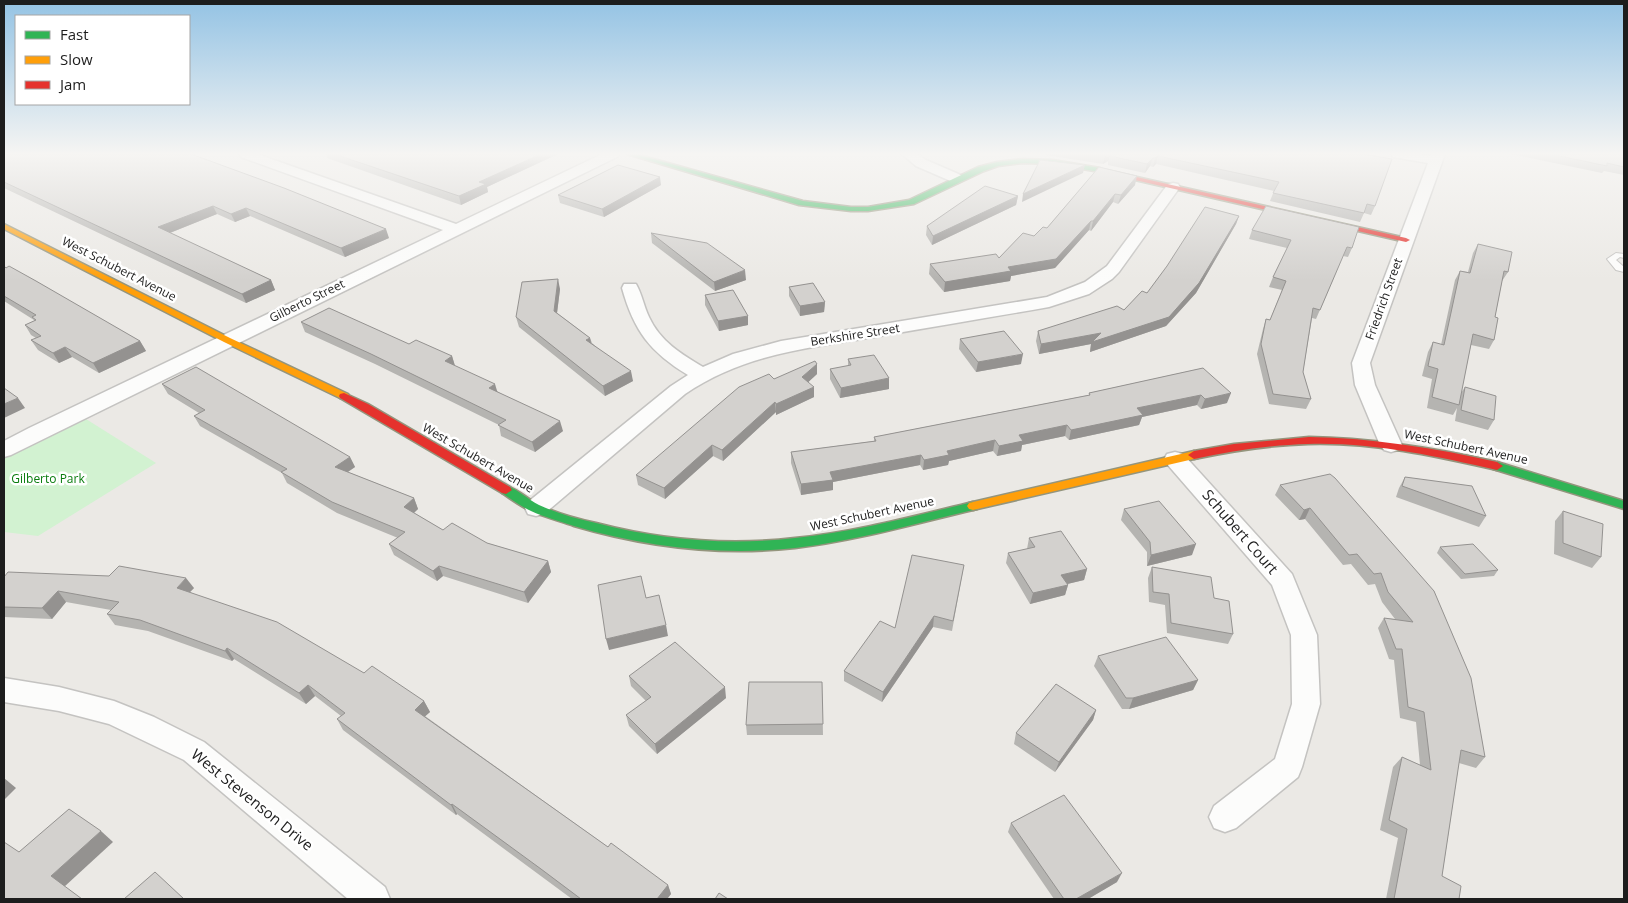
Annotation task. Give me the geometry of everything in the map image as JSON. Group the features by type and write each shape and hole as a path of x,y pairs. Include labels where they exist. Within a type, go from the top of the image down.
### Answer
{"street":[{"path":"364,196 456,229"},
{"name":"Gilberto Street","path":"4,450 524,196"},
{"path":"778,196 802,203 834,208 868,209 898,205 925,196"},
{"name":"Berkshire Street","path":"536,508 678,390 701,374 728,361 773,349 1018,308 1071,296 1088,289 1103,279 1113,269 1166,196"},
{"path":"1213,196 1406,240"},
{"name":"Friedrich Street","path":"1391,445 1365,385 1361,363 1422,196"},
{"name":"West Schubert Avenue","path":"4,226 227,340 364,406 536,508 580,524 622,534 680,542 735,546 794,543 860,533 1175,459 1291,440 1391,445 1460,457 1510,470 1624,505"},
{"path":"630,288 638,316 654,342 679,362 701,374"},
{"name":"Schubert Court","path":"1175,459 1283,581 1304,635 1306,704 1287,767 1225,817"},
{"name":"West Stevenson Drive","path":"4,690 91,706 113,713 172,739 194,751 373,899"}],"lane":[{"path":"1624,256 1619,255 1611,259 1619,268 1624,270"}],"green space":[{"name":"Gilberto Park","path":"78,414 156,463 38,536 4,532 4,453"}],"building":[{"path":"34,196 304,196 386,229 341,248 246,208 231,214 213,206 158,227 271,280 242,294"},
{"path":"562,196 625,196 602,209"},
{"path":"970,196 1018,196 933,236 927,226"},
{"path":"1074,196 1113,196 1093,221 1056,259 1008,267 1011,271 945,282 930,264 996,254 999,258 1023,233 1034,236 1043,227 1047,228"},
{"path":"1287,196 1379,196 1375,206 1367,204 1364,213"},
{"path":"1266,206 1359,227 1352,248 1347,247 1320,310 1313,308 1303,372 1311,399 1273,394 1261,344 1266,319 1270,320 1286,281 1273,277 1291,240 1252,230"},
{"path":"1205,207 1239,216 1199,283 1169,317 1092,342 1101,333 1041,344 1038,331 1117,306 1124,310 1142,291 1147,293"},
{"path":"651,233 707,243 745,270 714,282"},
{"path":"1478,244 1512,252 1508,272 1504,271 1495,317 1498,318 1494,340 1473,334 1459,405 1432,397 1438,369 1428,366 1433,342 1444,345 1460,271 1470,273"},
{"path":"4,266 6,268 9,266 140,341 93,363 65,347 53,353 31,340 41,336 25,325 36,320 32,317 36,315 4,296"},
{"path":"558,279 554,311 590,338 586,340 631,371 603,386 516,317 522,282"},
{"path":"813,283 825,302 800,306 789,287"},
{"path":"733,290 748,316 718,321 705,295"},
{"path":"329,308 409,344 416,340 452,356 445,361 495,384 489,388 560,421 532,442 498,425 506,420 301,322"},
{"path":"1004,331 1023,354 978,362 960,339"},
{"path":"874,355 889,378 841,388 830,369 851,365 848,359"},
{"path":"815,361 817,364 802,377 814,387 776,404 775,402 722,450 712,445 664,488 636,475 739,387 769,374 774,379"},
{"path":"196,367 350,457 335,467 414,498 404,507 443,530 452,523 487,543 548,561 524,592 439,566 433,571 389,544 405,532 332,502 281,472 287,469 194,416 205,410 162,384"},
{"path":"1203,368 1231,393 1205,399 1201,395 1137,408 1143,415 1071,430 1067,425 1019,435 1023,441 999,446 995,440 947,451 949,455 924,460 921,455 830,472 833,480 801,484 791,452 876,441 874,437 1090,395 1089,393"},
{"path":"1465,387 1496,396 1494,420 1461,410"},
{"path":"4,388 18,398 4,404"},
{"path":"1330,474 1434,591 1471,678 1485,757 1461,750 1442,876 1461,886 1459,899 1394,899 1407,829 1389,820 1402,757 1431,770 1424,712 1408,707 1402,649 1396,649 1384,618 1413,622 1388,592 1381,573 1374,574 1357,554 1349,555 1310,508 1304,510 1280,485"},
{"path":"1405,477 1472,486 1486,516 1402,486"},
{"path":"1159,501 1196,544 1151,555 1150,542 1124,509"},
{"path":"1563,511 1603,524 1601,557 1563,543"},
{"path":"1061,531 1087,569 1061,575 1068,585 1033,593 1008,553 1035,547 1029,538"},
{"path":"1473,544 1498,570 1465,574 1440,547"},
{"path":"912,555 964,565 953,621 934,616 883,692 844,671 880,621 895,628"},
{"path":"119,566 186,578 177,588 277,622 364,673 372,666 424,701 415,710 608,847 611,843 668,885 657,899 581,899 451,805 337,719 345,713 308,685 299,693 227,648 225,651 140,620 107,614 119,602 58,591 42,608 4,607 4,577 8,572 109,576"},
{"path":"1152,567 1211,577 1214,598 1229,601 1233,634 1171,623 1169,594 1153,592"},
{"path":"641,576 646,598 659,595 666,625 606,639 598,585"},
{"path":"1166,637 1198,680 1133,698 1126,698 1098,656"},
{"path":"675,642 725,687 655,744 626,715 651,697 629,676"},
{"path":"749,682 822,682 823,724 746,725"},
{"path":"1056,684 1096,710 1059,762 1016,733"},
{"path":"1064,795 1122,873 1076,899 1064,899 1011,823"},
{"path":"69,809 101,831 51,876 82,899 4,899 4,842 19,852"},
{"path":"155,872 184,899 124,899"},
{"path":"719,893 728,899 715,899"}],"traffic: fast":[{"path":"778,196 802,203 851,209 868,209 911,202 923,196"},
{"path":"1497,466 1624,505"},
{"path":"506,490 535,508 622,534 680,543 738,546 817,540 884,527 973,506"}],"traffic: slow":[{"path":"4,226 227,340 344,396"},
{"path":"973,506 1194,455"}],"traffic: jam":[{"path":"1214,196 1406,240"},
{"path":"344,396 506,490"},
{"path":"1194,455 1234,447 1272,443 1346,441 1419,450 1497,466"}]}
